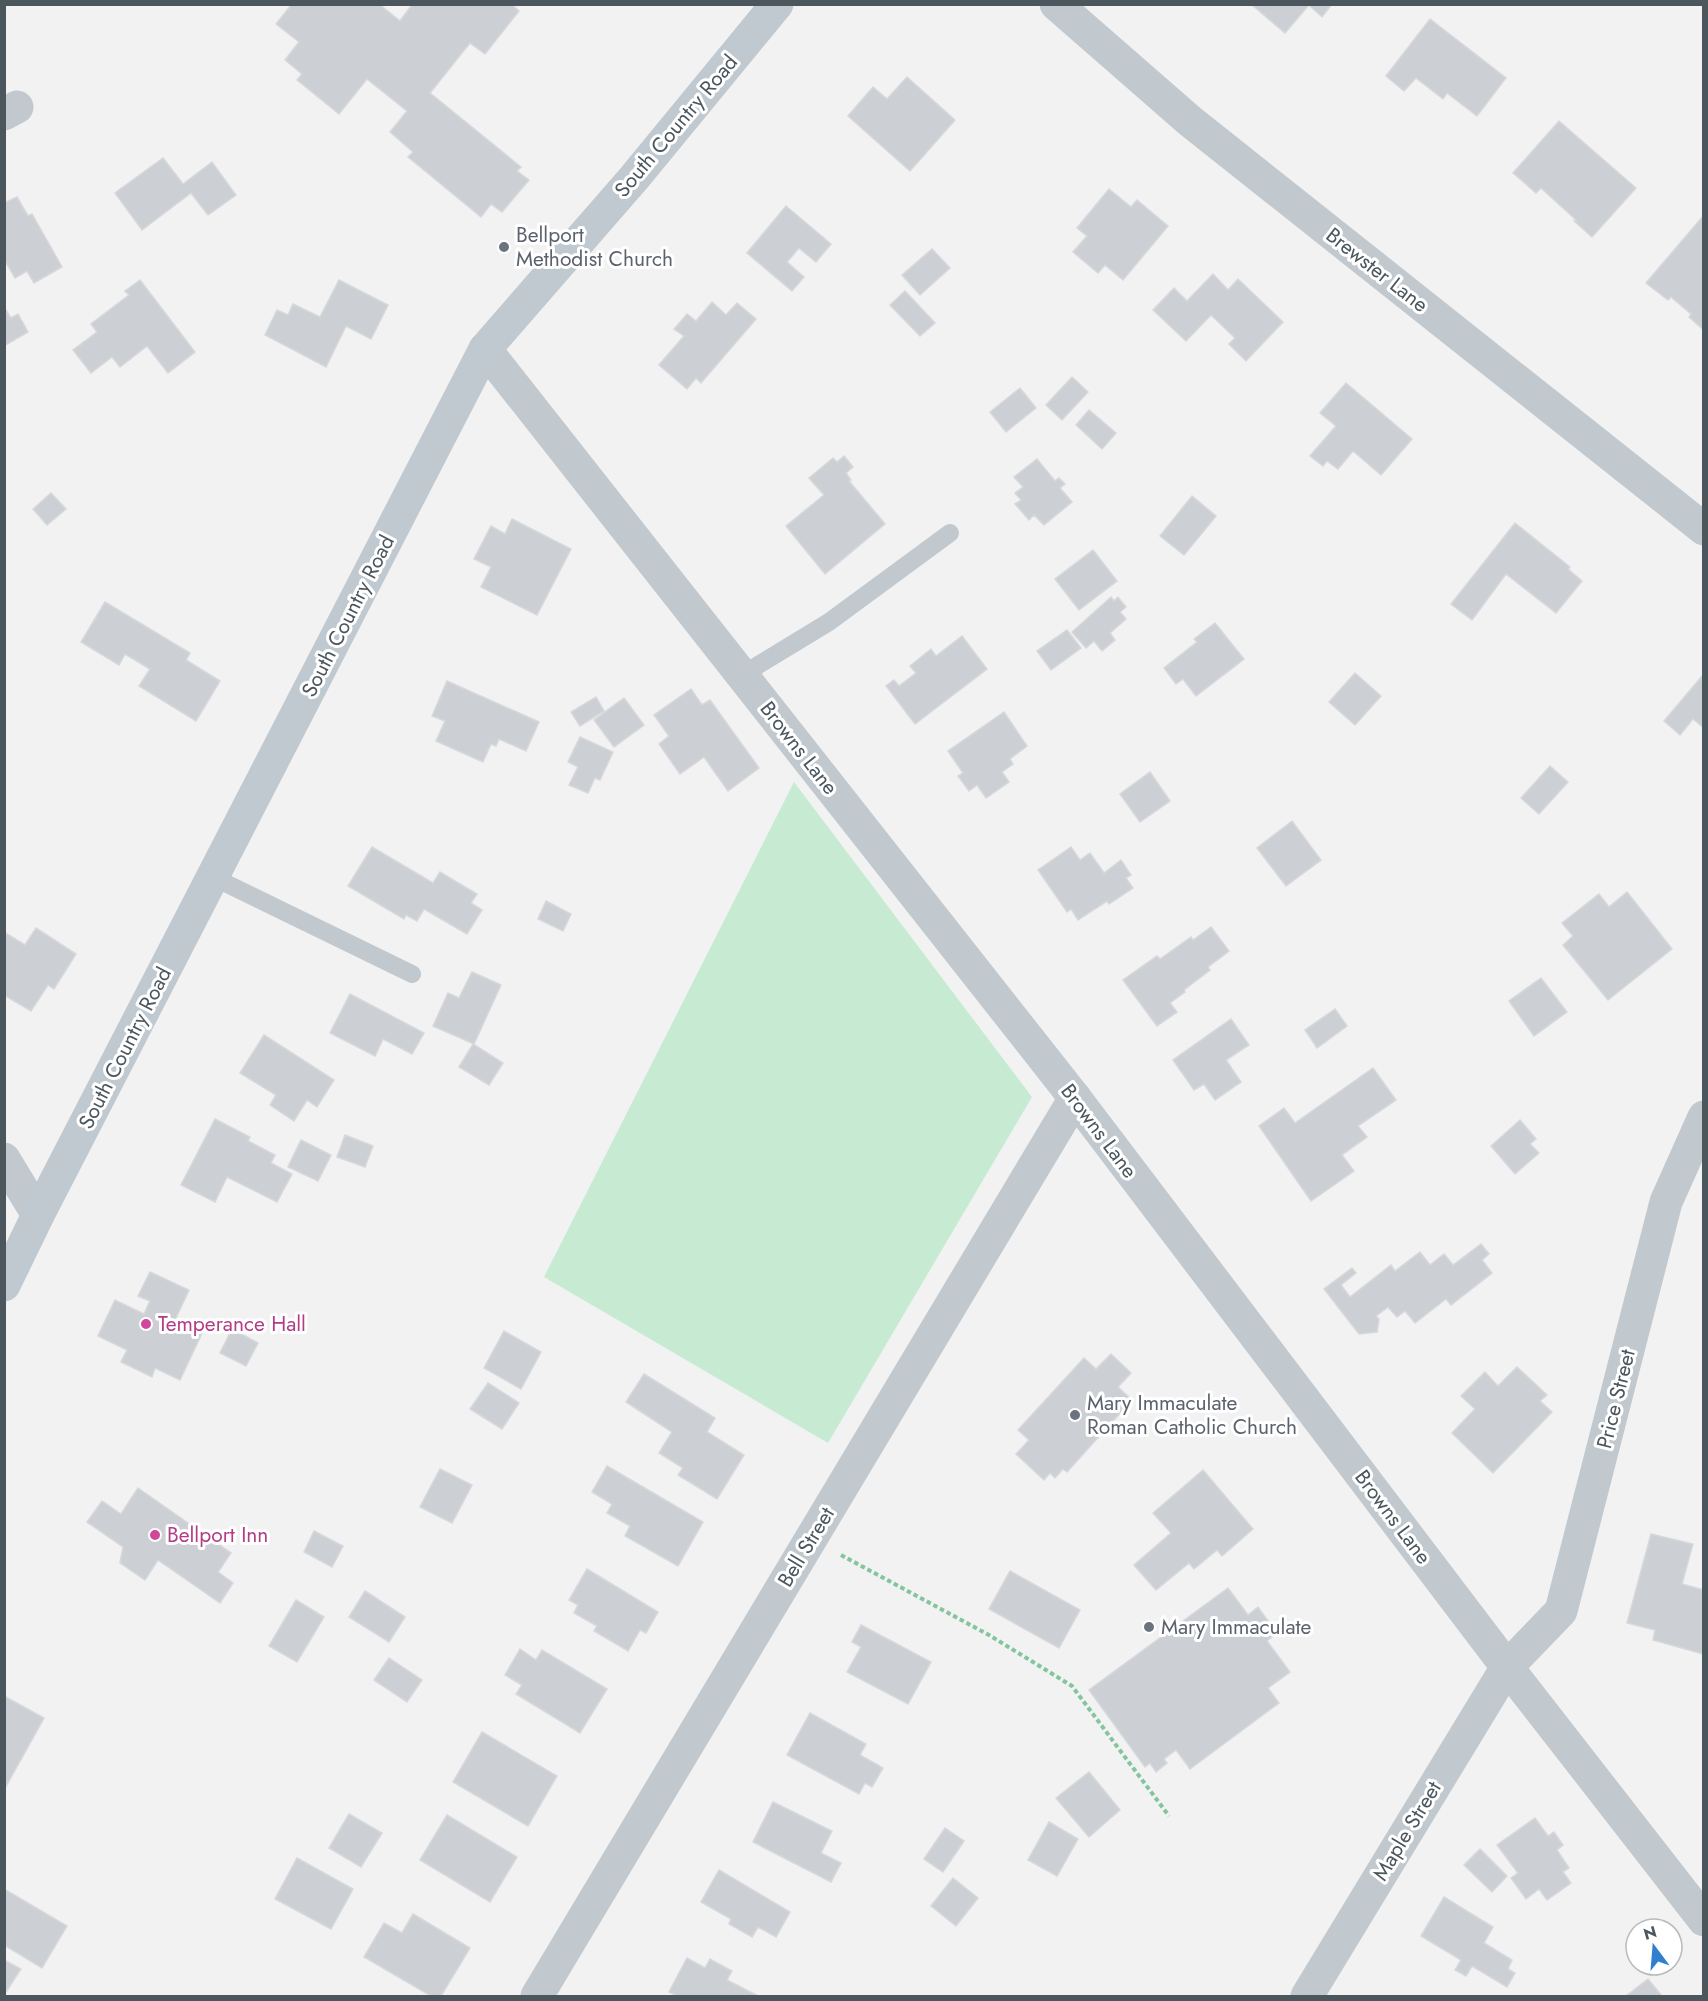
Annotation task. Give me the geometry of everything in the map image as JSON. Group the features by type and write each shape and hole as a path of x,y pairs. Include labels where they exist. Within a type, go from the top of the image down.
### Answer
{"main road":[{"name":"South Country Road","path":"4,1285 485,349 634,178 777,4"}],"street":[{"name":"Brewster Lane","path":"1056,4 1190,121 1704,529"},
{"name":"Browns Lane","path":"485,349 1075,1098 1507,1666 1704,1920"},
{"name":"Bell Street","path":"537,1996 1075,1098"},
{"name":"Price Street","path":"1507,1666 1561,1611 1666,1202 1704,1117"},
{"path":"4,1159 38,1215"},
{"name":"Maple Street","path":"1307,1996 1507,1666"}],"lane":[{"path":"742,675 829,622 950,533"},
{"path":"213,877 412,974"}],"path":[{"path":"812,1539 989,1635 1072,1686 1169,1816"}],"green space":[{"path":"794,782 1032,1097 828,1443 544,1277"}],"building":[{"path":"292,4 379,4 400,21 411,6 409,4 511,4 519,11 485,54 470,43 430,93 521,167 517,171 529,180 502,212 491,204 481,217 408,157 413,152 390,132 407,111 367,79 339,114 297,80 302,74 285,60 299,42 276,24"},
{"path":"1251,4 1332,4 1322,17 1309,5 1285,33"},
{"path":"1430,19 1506,78 1477,116 1447,93 1443,99 1416,78 1404,91 1386,76"},
{"path":"907,77 955,120 910,171 848,116 873,87 887,99"},
{"path":"1559,121 1636,188 1592,237 1541,188 1536,193 1513,173"},
{"path":"163,158 183,184 212,162 236,195 208,215 191,193 142,230 115,193"},
{"path":"1109,189 1131,207 1137,200 1168,226 1123,280 1105,265 1098,273 1073,252 1087,236 1077,228"},
{"path":"17,197 28,216 32,214 62,267 34,283 27,271 15,278 4,259 4,203"},
{"path":"786,206 831,244 816,262 799,248 787,262 804,277 792,291 747,253"},
{"path":"1704,215 1704,330 1689,317 1691,314 1671,297 1668,300 1646,283"},
{"path":"932,249 950,268 920,295 902,275"},
{"path":"1213,274 1228,290 1238,279 1283,322 1246,361 1229,344 1235,338 1211,315 1186,341 1153,310 1174,288 1187,301"},
{"path":"140,280 195,352 168,373 147,346 120,367 112,357 91,373 73,350 97,332 91,324 129,295 125,291"},
{"path":"339,280 388,305 371,339 346,326 326,367 265,335 277,310 288,315 293,304 320,317"},
{"path":"905,291 935,323 920,336 890,305"},
{"path":"712,302 726,315 737,303 756,319 701,383 696,378 687,389 659,365 684,336 674,329 687,314 696,321"},
{"path":"4,307 11,318 18,314 28,332 4,346"},
{"path":"1072,377 1088,392 1062,420 1046,405"},
{"path":"1346,383 1412,439 1381,475 1353,451 1338,469 1327,461 1323,466 1310,456 1336,426 1320,413"},
{"path":"1020,388 1036,408 1006,432 990,412"},
{"path":"1089,410 1116,433 1102,449 1076,425"},
{"path":"844,456 853,467 846,473 851,480 849,481 885,524 825,574 786,526 824,495 809,478 833,458 837,462"},
{"path":"1037,459 1055,481 1059,478 1065,484 1060,488 1072,502 1044,525 1034,515 1029,520 1015,504 1021,500 1015,493 1023,487 1014,477"},
{"path":"51,493 66,509 47,525 33,509"},
{"path":"1192,496 1216,516 1184,555 1160,536"},
{"path":"512,519 571,549 537,615 481,587 491,567 474,559 491,526 505,534"},
{"path":"1515,523 1570,567 1568,569 1582,581 1556,613 1506,574 1472,620 1451,604"},
{"path":"1093,550 1117,581 1079,610 1055,579"},
{"path":"1111,597 1114,601 1118,597 1126,607 1120,612 1126,619 1110,633 1115,640 1102,651 1094,641 1086,648 1072,632"},
{"path":"105,602 190,653 186,660 220,681 196,721 139,686 150,669 125,654 119,665 81,642"},
{"path":"1215,623 1244,659 1196,696 1183,679 1176,684 1164,668 1197,642 1194,639"},
{"path":"1067,630 1081,648 1051,670 1037,651"},
{"path":"962,636 987,669 915,724 886,686 894,680 899,686 916,673 910,666 931,649 936,656"},
{"path":"1355,673 1381,696 1355,725 1329,702"},
{"path":"1703,675 1704,728 1693,719 1680,735 1664,721"},
{"path":"447,681 539,722 526,751 499,739 496,746 491,744 483,762 436,741 445,721 432,716"},
{"path":"691,689 702,705 710,700 759,768 728,791 704,757 680,774 659,744 669,736 654,715"},
{"path":"596,697 604,711 580,726 571,712"},
{"path":"624,698 644,725 614,747 594,720"},
{"path":"1004,712 1027,746 1010,759 1013,764 1002,772 1009,782 986,798 977,785 969,791 958,776 963,773 948,751"},
{"path":"580,737 613,752 600,780 595,778 588,793 569,785 578,767 568,762"},
{"path":"1550,766 1568,782 1539,814 1521,798"},
{"path":"1150,772 1170,801 1140,822 1120,794"},
{"path":"1292,821 1321,860 1286,886 1257,848"},
{"path":"372,847 433,883 440,872 477,894 471,903 482,910 467,934 424,909 417,921 406,915 404,919 348,886"},
{"path":"1071,847 1080,860 1090,853 1104,873 1121,860 1131,875 1126,878 1133,888 1109,904 1107,901 1078,920 1071,909 1067,912 1038,870"},
{"path":"1627,892 1672,949 1608,1000 1563,945 1573,936 1562,923 1599,894 1609,907"},
{"path":"546,901 571,914 563,931 538,919"},
{"path":"1211,927 1229,951 1208,967 1210,970 1170,1003 1177,1012 1157,1026 1123,980 1157,956 1160,959 1191,937 1193,940"},
{"path":"36,928 76,954 54,989 48,985 31,1011 4,995 4,932 25,945"},
{"path":"472,972 501,985 474,1044 433,1026 448,993 459,998"},
{"path":"1541,978 1567,1012 1534,1036 1509,1001"},
{"path":"350,994 424,1033 412,1054 383,1039 375,1056 330,1033"},
{"path":"1335,1009 1347,1026 1317,1048 1305,1030"},
{"path":"1231,1019 1249,1045 1226,1060 1241,1082 1215,1100 1204,1084 1194,1090 1173,1060"},
{"path":"264,1035 334,1080 317,1107 307,1100 294,1121 270,1105 276,1095 240,1073"},
{"path":"473,1044 503,1063 489,1085 459,1067"},
{"path":"1373,1068 1396,1100 1358,1126 1367,1137 1342,1155 1354,1171 1311,1201 1259,1126 1284,1108 1295,1123"},
{"path":"215,1119 250,1137 248,1141 275,1155 271,1163 292,1174 277,1202 227,1177 215,1202 181,1185"},
{"path":"1520,1120 1536,1139 1530,1144 1539,1153 1515,1174 1491,1146"},
{"path":"345,1135 373,1146 365,1167 337,1157"},
{"path":"301,1140 331,1155 318,1181 288,1167"},
{"path":"1481,1244 1489,1254 1482,1260 1492,1273 1451,1305 1446,1299 1415,1323 1405,1311 1397,1317 1388,1307 1376,1316 1379,1319 1377,1332 1359,1334 1324,1289 1352,1268 1356,1273 1341,1285 1350,1297 1391,1265 1395,1271 1420,1252 1430,1265 1444,1254 1453,1265"},
{"name":"Temperance Hall","path":"150,1272 189,1290 176,1318 203,1331 180,1380 155,1368 152,1377 121,1362 127,1350 98,1336 115,1300 144,1314 150,1301 138,1296"},
{"path":"232,1329 258,1343 246,1366 220,1353"},
{"path":"504,1331 541,1352 521,1389 484,1368"},
{"name":"Mary Immaculate Roman Catholic Church","path":"1111,1354 1131,1373 1118,1387 1132,1400 1067,1472 1063,1469 1055,1478 1050,1473 1044,1480 1016,1454 1029,1440 1018,1430 1084,1358 1096,1369"},
{"path":"1517,1367 1547,1395 1540,1401 1552,1412 1493,1473 1452,1433 1475,1409 1461,1396 1485,1372 1498,1386"},
{"path":"644,1374 715,1418 707,1432 744,1455 717,1499 678,1475 683,1468 659,1453 672,1432 626,1402"},
{"path":"488,1383 519,1403 502,1429 470,1409"},
{"path":"607,1466 703,1522 678,1566 625,1536 630,1526 607,1513 612,1504 592,1492"},
{"path":"440,1469 472,1485 452,1523 420,1507"},
{"path":"1203,1470 1253,1529 1222,1556 1217,1550 1194,1569 1189,1563 1156,1590 1134,1565 1171,1533 1153,1513"},
{"name":"Bellport Inn","path":"138,1488 231,1553 218,1572 233,1583 220,1603 158,1560 145,1580 120,1563 123,1547 87,1522 102,1501 121,1514"},
{"path":"314,1531 343,1546 332,1567 304,1552"},
{"path":"1651,1534 1693,1544 1682,1584 1704,1590 1703,1654 1653,1640 1655,1630 1627,1623"},
{"path":"587,1569 658,1612 646,1633 640,1630 628,1651 594,1631 597,1626 574,1613 578,1605 569,1600"},
{"path":"1010,1571 1080,1610 1059,1648 989,1609"},
{"path":"1228,1588 1248,1615 1258,1607 1277,1633 1267,1641 1290,1672 1268,1688 1279,1703 1190,1769 1176,1750 1164,1759 1167,1763 1156,1772 1150,1763 1145,1767 1089,1690"},
{"path":"365,1591 405,1617 389,1642 349,1617"},
{"path":"296,1600 324,1617 297,1662 269,1646"},
{"path":"861,1625 931,1662 908,1704 847,1672 861,1647 852,1642"},
{"path":"520,1649 536,1660 542,1650 607,1689 580,1733 516,1694 522,1685 505,1675"},
{"path":"389,1658 422,1680 407,1702 374,1680"},
{"path":"4,1696 44,1718 4,1790"},
{"path":"810,1713 866,1744 860,1755 883,1768 872,1787 865,1783 859,1794 787,1755"},
{"path":"482,1732 557,1776 528,1826 453,1782"},
{"path":"1089,1772 1120,1810 1089,1837 1056,1798"},
{"path":"773,1802 832,1831 821,1853 841,1863 831,1882 753,1842"},
{"path":"349,1814 382,1833 361,1867 329,1848"},
{"path":"447,1815 517,1857 490,1902 420,1860"},
{"path":"1535,1818 1548,1836 1554,1832 1563,1845 1557,1850 1569,1868 1563,1872 1571,1883 1547,1900 1539,1889 1526,1899 1511,1878 1518,1873 1497,1845"},
{"path":"1049,1822 1078,1839 1057,1876 1028,1860"},
{"path":"945,1828 964,1841 943,1872 924,1859"},
{"path":"1480,1849 1507,1876 1492,1892 1464,1865"},
{"path":"297,1858 353,1889 331,1929 275,1899"},
{"path":"719,1870 790,1912 776,1937 758,1927 752,1937 729,1924 731,1919 701,1902"},
{"path":"953,1878 978,1898 956,1926 931,1906"},
{"path":"4,1889 67,1926 42,1968 4,1945"},
{"path":"1444,1897 1493,1927 1484,1943 1512,1960 1508,1969 1515,1973 1507,1987 1472,1966 1466,1976 1455,1970 1461,1960 1421,1936"},
{"path":"413,1914 470,1948 441,1996 431,1996 364,1957 384,1923 402,1933"},
{"path":"687,1958 705,1968 710,1959 732,1971 727,1980 758,1996 677,1996 669,1992"},
{"path":"4,1960 21,1969 4,1995"},
{"path":"1648,1979 1662,1996 1626,1996"}],"place":[{"name":"Bellport Methodist Church","path":"504,247"},
{"name":"Temperance Hall","path":"146,1324"},
{"name":"Mary Immaculate Roman Catholic Church","path":"1075,1415"},
{"name":"Bellport Inn","path":"155,1535"},
{"name":"Mary Immaculate","path":"1149,1627"}]}
